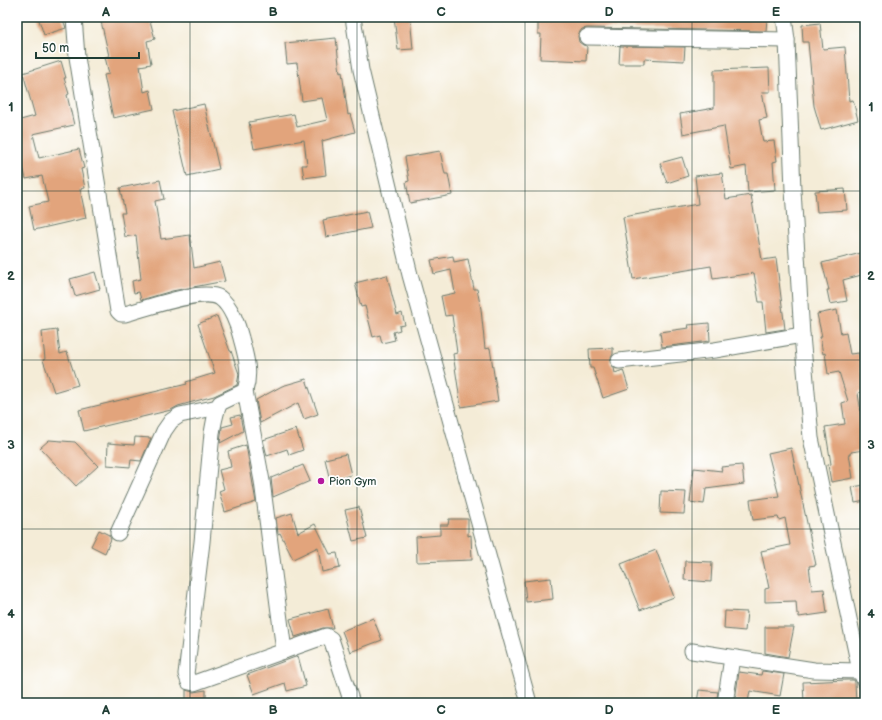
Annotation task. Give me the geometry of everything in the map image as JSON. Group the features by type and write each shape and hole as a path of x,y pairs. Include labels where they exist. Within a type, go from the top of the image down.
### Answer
{"street":[{"path":"74,17 77,57 118,311 121,314 125,314 185,297 206,294 219,298 236,320 249,366 249,381 246,392 262,481 284,651"},
{"path":"354,17 361,70 410,275 529,703"},
{"path":"692,652 862,676 811,438 802,335 793,190 787,40 784,17"},
{"path":"587,37 787,40"},
{"path":"618,361 715,350 802,335"},
{"path":"246,392 220,403 212,433 202,542 186,674 187,679 189,682 194,683 326,636 329,637 332,642 352,703"},
{"path":"118,533 164,431 170,421 180,415 218,407"},
{"path":"725,703 732,658"}],"building":[{"path":"38,17 62,17 66,28 44,35"},
{"path":"100,17 149,17 155,39 147,41 151,64 140,66 144,92 150,90 154,109 113,118 104,75 109,74 105,57 109,56"},
{"path":"394,17 410,17 413,49 398,50"},
{"path":"538,17 767,18 766,31 582,29 578,36 579,42 587,46 586,61 540,59 541,34 538,34"},
{"path":"820,23 823,49 845,47 849,101 853,100 858,120 821,130 814,106 808,42 803,42 802,25"},
{"path":"336,38 340,73 342,72 348,115 350,114 355,132 322,141 326,175 304,178 302,165 307,165 304,140 254,149 249,122 294,114 297,127 327,120 322,98 302,101 297,63 287,64 285,43"},
{"path":"620,46 685,47 684,61 644,59 644,64 619,64"},
{"path":"61,61 66,78 64,78 69,94 67,95 74,125 33,134 39,158 79,149 84,168 81,169 85,188 80,189 86,218 34,230 29,206 48,202 42,176 26,179 21,158 17,159 17,121 35,116 23,73"},
{"path":"769,68 770,92 762,92 767,118 759,120 763,142 774,141 777,161 773,162 775,190 748,192 746,166 731,169 724,126 683,134 680,114 714,108 714,70"},
{"path":"204,104 219,169 187,176 172,111"},
{"path":"440,151 445,174 448,174 452,195 410,203 406,182 409,181 405,157"},
{"path":"682,157 688,176 667,183 660,163"},
{"path":"722,173 726,199 751,195 762,260 776,258 785,329 766,332 763,302 759,302 754,273 713,279 711,266 633,279 623,217 698,204 695,176"},
{"path":"160,180 164,199 155,201 161,239 190,235 194,268 220,262 225,281 172,291 141,300 139,292 134,293 132,281 141,279 136,235 125,237 121,213 125,213 120,188"},
{"path":"845,189 847,210 817,212 815,191"},
{"path":"367,211 371,228 326,237 323,220"},
{"path":"865,252 865,274 843,280 847,301 830,304 827,290 829,290 822,263"},
{"path":"453,256 454,262 468,259 474,289 477,289 481,309 485,349 490,348 498,401 461,407 453,354 457,353 452,315 445,316 441,296 455,293 451,270 434,274 431,260"},
{"path":"95,272 100,289 75,296 70,279"},
{"path":"387,275 397,315 402,313 405,325 399,326 400,330 393,332 395,340 382,343 380,335 373,337 365,306 361,307 355,283"},
{"path":"837,310 841,334 846,333 850,354 859,353 862,373 865,372 865,391 858,393 862,419 865,419 865,450 851,452 851,454 849,454 853,478 831,482 828,465 831,464 825,427 845,424 842,403 848,401 839,372 828,374 825,353 823,354 820,337 822,337 817,314"},
{"path":"217,316 239,374 237,385 214,396 178,406 171,410 84,431 79,410 187,384 186,382 215,373 198,324"},
{"path":"709,323 710,341 662,347 660,332 689,328 688,325"},
{"path":"57,330 60,354 67,352 78,385 54,392 43,360 45,359 42,332"},
{"path":"613,348 613,354 610,362 615,373 623,370 629,389 603,398 593,368 590,368 589,349"},
{"path":"306,379 318,414 304,419 298,403 260,423 256,400 282,386"},
{"path":"240,415 243,431 220,443 222,427 233,424 231,417"},
{"path":"296,429 303,450 289,455 287,449 267,456 263,440"},
{"path":"135,437 151,438 141,461 131,460 130,467 107,465 108,443 134,445"},
{"path":"49,440 75,442 98,466 76,486 40,448"},
{"path":"246,445 256,502 225,512 219,491 224,489 219,470 231,467 228,451"},
{"path":"791,448 816,565 809,566 812,590 824,589 827,613 799,617 799,614 797,614 796,601 765,602 765,589 769,588 761,551 790,545 785,518 779,520 778,517 753,520 750,500 779,496 768,453"},
{"path":"346,454 351,475 330,481 325,459"},
{"path":"303,465 310,481 273,497 271,478"},
{"path":"742,465 744,484 706,489 704,504 690,502 694,468 722,471 721,467"},
{"path":"865,485 865,501 855,503 852,487"},
{"path":"661,491 686,492 684,514 660,513"},
{"path":"359,507 367,538 353,541 345,510"},
{"path":"292,513 298,533 315,524 330,554 337,553 340,568 322,572 318,547 293,559 280,533 278,534 276,518"},
{"path":"449,519 468,519 468,536 471,535 472,560 417,562 416,537 440,535 440,525 448,525"},
{"path":"99,530 109,535 111,539 105,553 91,546"},
{"path":"656,550 674,597 640,610 621,564"},
{"path":"685,561 712,562 711,582 684,580"},
{"path":"551,578 553,599 526,602 524,581"},
{"path":"328,609 333,628 323,628 295,637 290,619"},
{"path":"725,611 747,612 745,631 724,629"},
{"path":"373,618 382,640 350,652 342,631"},
{"path":"765,627 794,627 788,657 765,653"},
{"path":"298,656 306,686 287,691 285,683 254,694 247,675"},
{"path":"762,671 784,674 780,696 750,691 748,702 735,700 739,672 761,675"},
{"path":"854,680 856,703 804,703 803,682"},
{"path":"186,690 193,692 206,690 206,703 186,703"},
{"path":"699,690 718,692 716,703 697,702"}],"place":[{"name":"Pion Gym","path":"321,481"}]}
